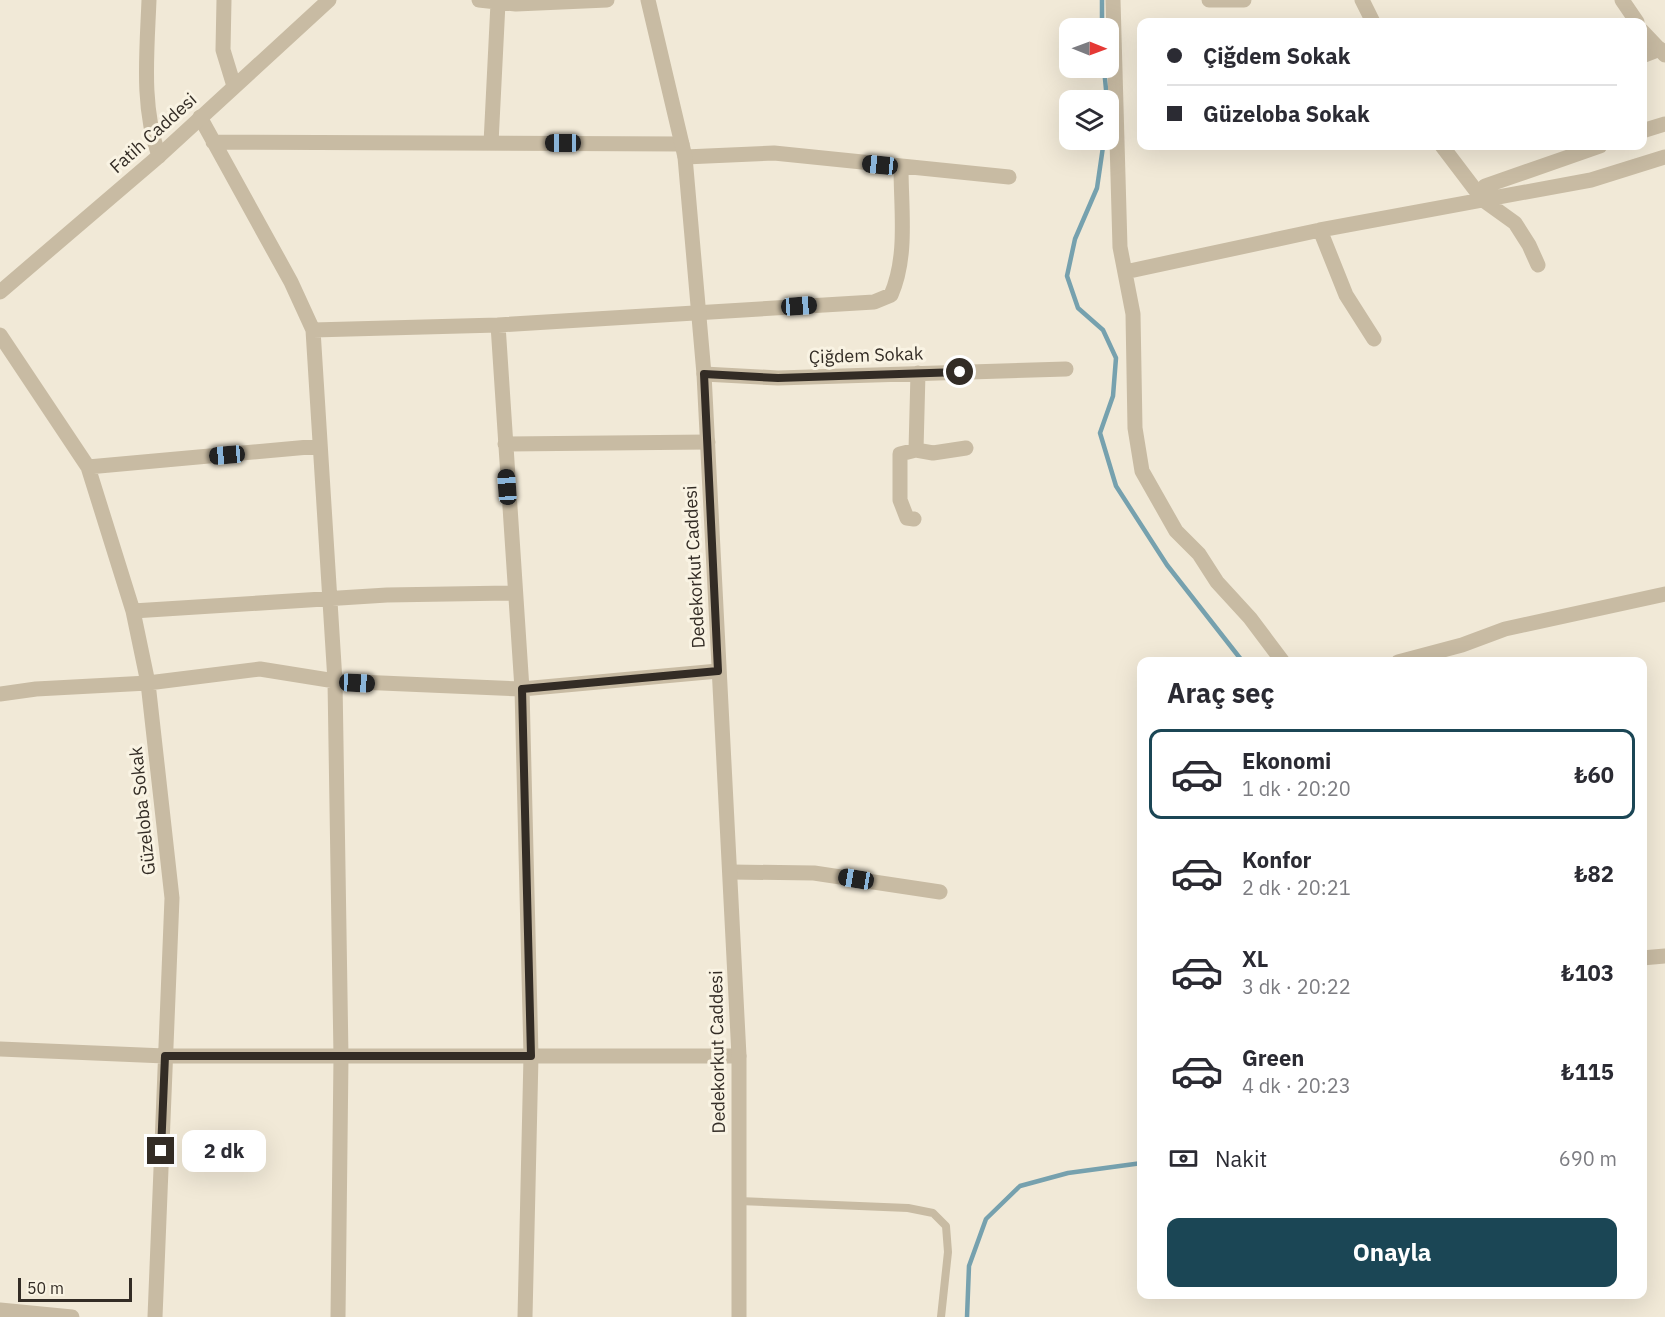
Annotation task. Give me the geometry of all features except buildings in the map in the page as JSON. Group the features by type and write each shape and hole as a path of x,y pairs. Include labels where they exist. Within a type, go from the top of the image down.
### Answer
{"street":[{"path":"149,0 146,65 150,130 159,156"},
{"path":"224,0 223,51 234,86"},
{"name":"Fatih Caddesi","path":"0,292 159,156 329,0"},
{"path":"479,0 498,3 607,0"},
{"name":"Dedekorkut Caddesi","path":"648,0 683,150 704,374 739,1056 739,1317"},
{"path":"1113,0 1120,247 1133,314 1135,428 1142,471 1176,531 1199,554 1217,582 1250,618 1279,657"},
{"path":"1209,0 1244,0"},
{"path":"1362,0 1371,18"},
{"path":"1622,0 1634,18"},
{"path":"491,143 498,3"},
{"path":"1647,36 1663,52"},
{"path":"1647,55 1663,52"},
{"path":"200,117 291,282 313,330 335,681 342,1057 338,1317"},
{"path":"1647,129 1665,124"},
{"path":"213,141 491,143 774,153 1009,177"},
{"path":"1445,150 1483,200 1515,223 1530,245 1538,265"},
{"path":"1483,200 1485,186 1588,150"},
{"path":"1125,272 1320,230 1592,180 1665,157"},
{"path":"313,330 498,325 874,302 891,295 899,277 902,252 901,167"},
{"path":"1320,230 1346,295 1374,339"},
{"path":"498,325 522,689 531,1056 525,1317"},
{"name":"Güzeloba Sokak","path":"0,335 88,467 133,611 148,683 172,898 154,1317"},
{"name":"Çiğdem Sokak","path":"704,374 778,378 1066,369"},
{"path":"916,450 918,373"},
{"path":"505,444 708,442"},
{"path":"88,467 320,446"},
{"path":"914,519 907,518 900,500 900,454 916,450 933,453 966,448"},
{"path":"133,611 330,598 514,593"},
{"path":"1417,657 1462,645 1505,629 1665,594"},
{"path":"0,694 36,689 148,683 260,669 335,681 522,689 718,671"},
{"path":"731,872 814,873 940,892"},
{"path":"1647,958 1665,956"},
{"path":"0,1049 165,1056 739,1056"},
{"path":"0,1310 72,1317"}],"lane":[{"path":"739,1201 908,1208 933,1213 946,1226 948,1252 941,1317"}],"waterway":[{"path":"1102,0 1102,18"},
{"path":"1105,78 1106,90"},
{"path":"1103,150 1097,188 1075,239 1067,276 1078,308 1103,330 1116,358 1113,396 1100,433 1116,486 1167,565 1239,657"},
{"path":"967,1317 969,1266 986,1219 1020,1186 1068,1173 1137,1164"}],"route":[{"path":"161,1151 165,1056 531,1056 522,689 718,671 704,374 778,378 960,372"}]}
